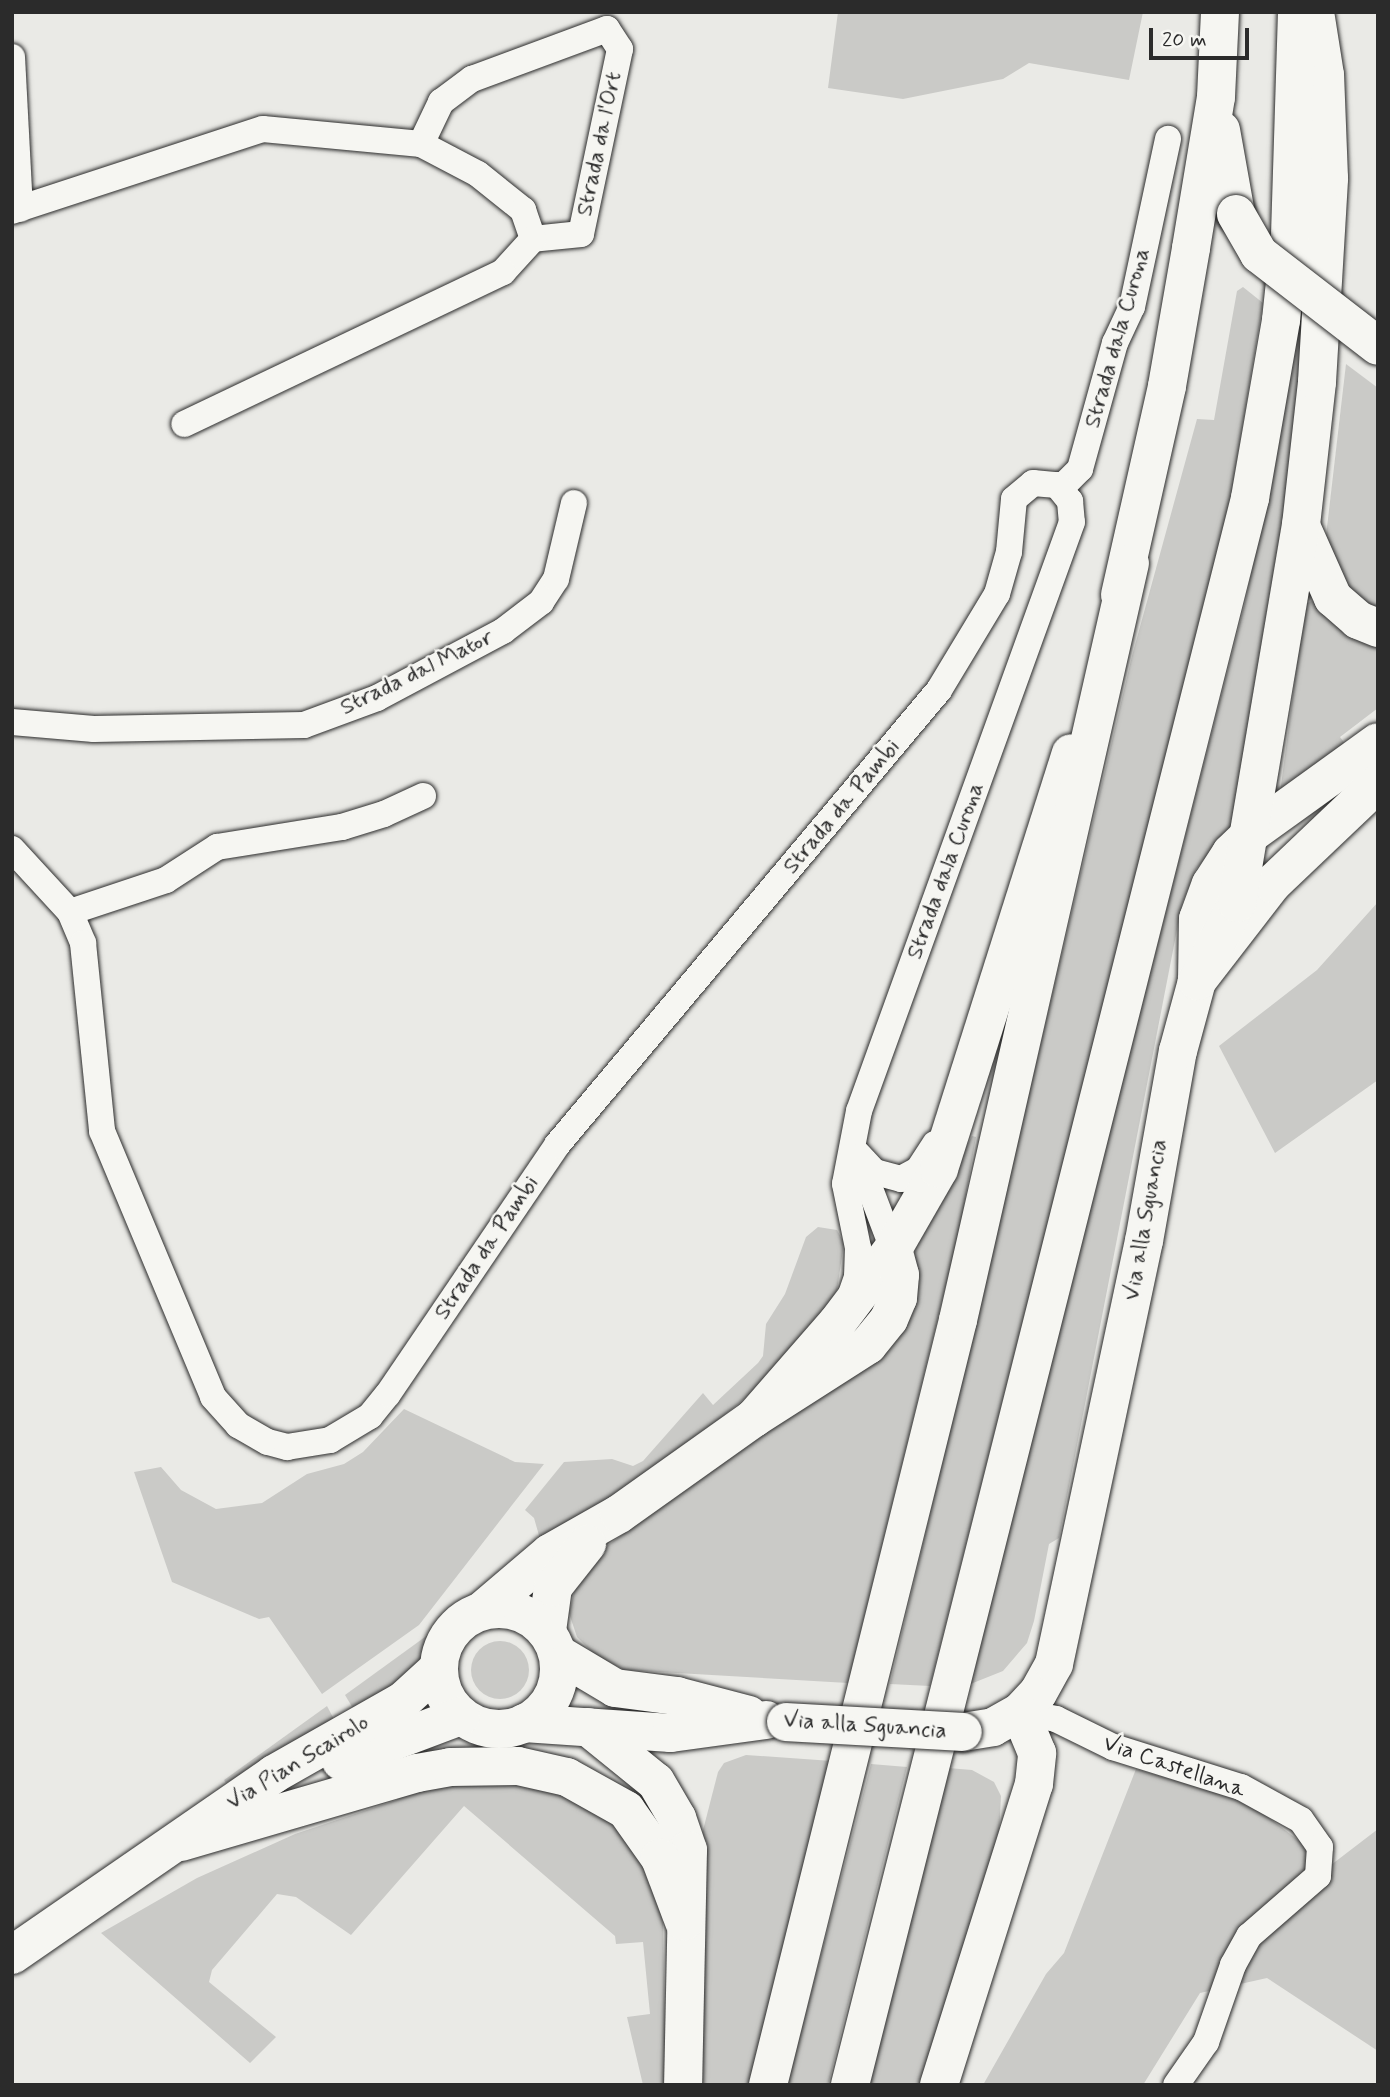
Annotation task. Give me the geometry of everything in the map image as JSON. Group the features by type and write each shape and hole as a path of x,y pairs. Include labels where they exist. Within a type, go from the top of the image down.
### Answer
{"main road":[{"path":"768,2085 958,1320 1130,562 1167,386 1216,97 1220,12"},
{"path":"850,2085 1247,511 1267,413 1290,235 1297,12"},
{"path":"1197,981 1237,903 1252,833 1300,525 1317,382 1328,190 1325,75 1315,12"},
{"path":"1216,97 1236,215 1259,254 1378,346"},
{"path":"1300,525 1333,598 1358,620 1378,628"},
{"path":"754,1418 837,1323 893,1249 939,1169 1130,562"},
{"path":"1252,833 1378,743"},
{"name":"Via alla Sguancia","path":"524,1723 671,1733 776,1721 963,1732 993,1727 1020,1712 1047,1680 1060,1643 1144,1241 1178,1051 1197,981 1272,884 1378,783"},
{"path":"619,1514 563,1569 553,1587 552,1642 560,1670 554,1694 539,1715 524,1723 492,1729 461,1716 445,1694 439,1668 452,1632 483,1610 551,1553 619,1514 754,1418 848,1360 881,1332 900,1287 893,1249"},
{"path":"483,1610 511,1609 552,1642"},
{"name":"Via alla Sguancia","path":"552,1642 615,1688 677,1696 776,1721"},
{"name":"Via Pian Scairolo","path":"12,1955 274,1774 404,1700 439,1668"},
{"path":"939,2085 1034,1784 1037,1753 1020,1712"},
{"name":"Via Pian Scairolo","path":"168,1848 328,1766 461,1716"},
{"path":"588,1727 643,1768 668,1799 688,1850 684,1922 683,2085"},
{"path":"168,1848 417,1773 450,1767 518,1766 567,1777 626,1810 660,1858 684,1922"}],"street":[{"name":"Strada da l'Ort","path":"421,144 440,102 472,79 607,29 620,49 581,234 533,239"},
{"path":"12,57 16,210 263,129 421,144 478,174 523,210 533,239 503,272 184,424"},
{"name":"Strada dala Curona","path":"837,1323 853,1291 859,1262 845,1184 855,1142 1072,522 1070,501 1061,488 1080,468 1115,343 1132,307 1168,139"},
{"name":"Strada da Pambi","path":"12,849 70,912 83,943 102,1131 213,1397 237,1425 268,1442 288,1447 330,1440 370,1416 388,1394 556,1144 939,690 996,594 1006,565 1016,495 1039,481 1061,488"},
{"name":"Strada dal Mator","path":"12,722 93,729 304,725 377,698 503,631 541,602 556,579 574,503"},
{"path":"70,912 166,880 217,847 342,827 384,814 423,796"},
{"path":"855,1142 884,1177 911,1176 960,1107"},
{"path":"855,1142 893,1249"},
{"name":"Via Castellana","path":"1020,1712 1056,1719 1113,1747 1241,1787 1301,1821 1320,1847 1318,1876 1249,1936 1233,1965 1206,2042 1177,2085"}],"shaded area":[{"path":"838,12 1143,12 1129,80 1029,63 1003,79 903,99 828,88"},
{"path":"1243,287 1263,303 1228,513 930,1686 890,1684 1132,656 1197,419 1214,420 1237,291"},
{"path":"1297,329 1311,339 1237,821 1196,869 1182,904 1059,1538 1049,1544 1034,1621 1027,1643 1003,1671 968,1685 1246,599"},
{"path":"1346,364 1378,388 1378,612 1347,593 1326,536"},
{"path":"1312,601 1378,642 1378,708 1340,737 1346,745 1280,793 1305,604"},
{"path":"1378,902 1378,1080 1275,1153 1219,1046 1317,970"},
{"path":"972,1136 976,1137 960,1228 848,1683 625,1670 596,1656 577,1637 569,1613 581,1565 757,1436 913,1280 916,1243"},
{"path":"818,1227 837,1230 844,1243 837,1290 828,1308 766,1381 722,1417 542,1546 534,1518 525,1510 564,1462 612,1459 633,1466 643,1461 703,1393 713,1405 758,1363 763,1356 766,1324 785,1294 806,1237"},
{"path":"404,1409 515,1462 544,1464 419,1625 322,1694 269,1617 259,1619 172,1582 134,1472 161,1467 181,1490 216,1509 262,1503 307,1474 344,1464 363,1452"},
{"path":"436,1629 423,1659 357,1715 345,1695"},
{"path":"500,1641 511,1643 524,1654 529,1670 527,1681 516,1694 500,1699 489,1697 476,1686 471,1670 473,1659 484,1646"},
{"path":"327,1706 337,1725 226,1783 224,1780"},
{"path":"746,1755 832,1761 748,2085 703,2085 701,1838 718,1772 724,1763"},
{"path":"871,1764 907,1767 828,2085 787,2085"},
{"path":"948,1768 972,1770 994,1782 1001,1796 999,1835 922,2085 869,2085"},
{"path":"1136,1769 1248,1802 1331,1865 1378,1829 1378,2051 1267,1978 1200,1993 1143,2085 983,2085 1046,1974 1064,1953"},
{"path":"463,1778 567,1791 630,1835 659,1898 663,1924 666,2085 643,2085 627,2017 650,2014 643,1942 616,1944 615,1936 464,1806 351,1935 296,1897 277,1894 212,1970 209,1982 276,2037 250,2063 101,1933 197,1878 295,1834 397,1800 395,1792"}]}
